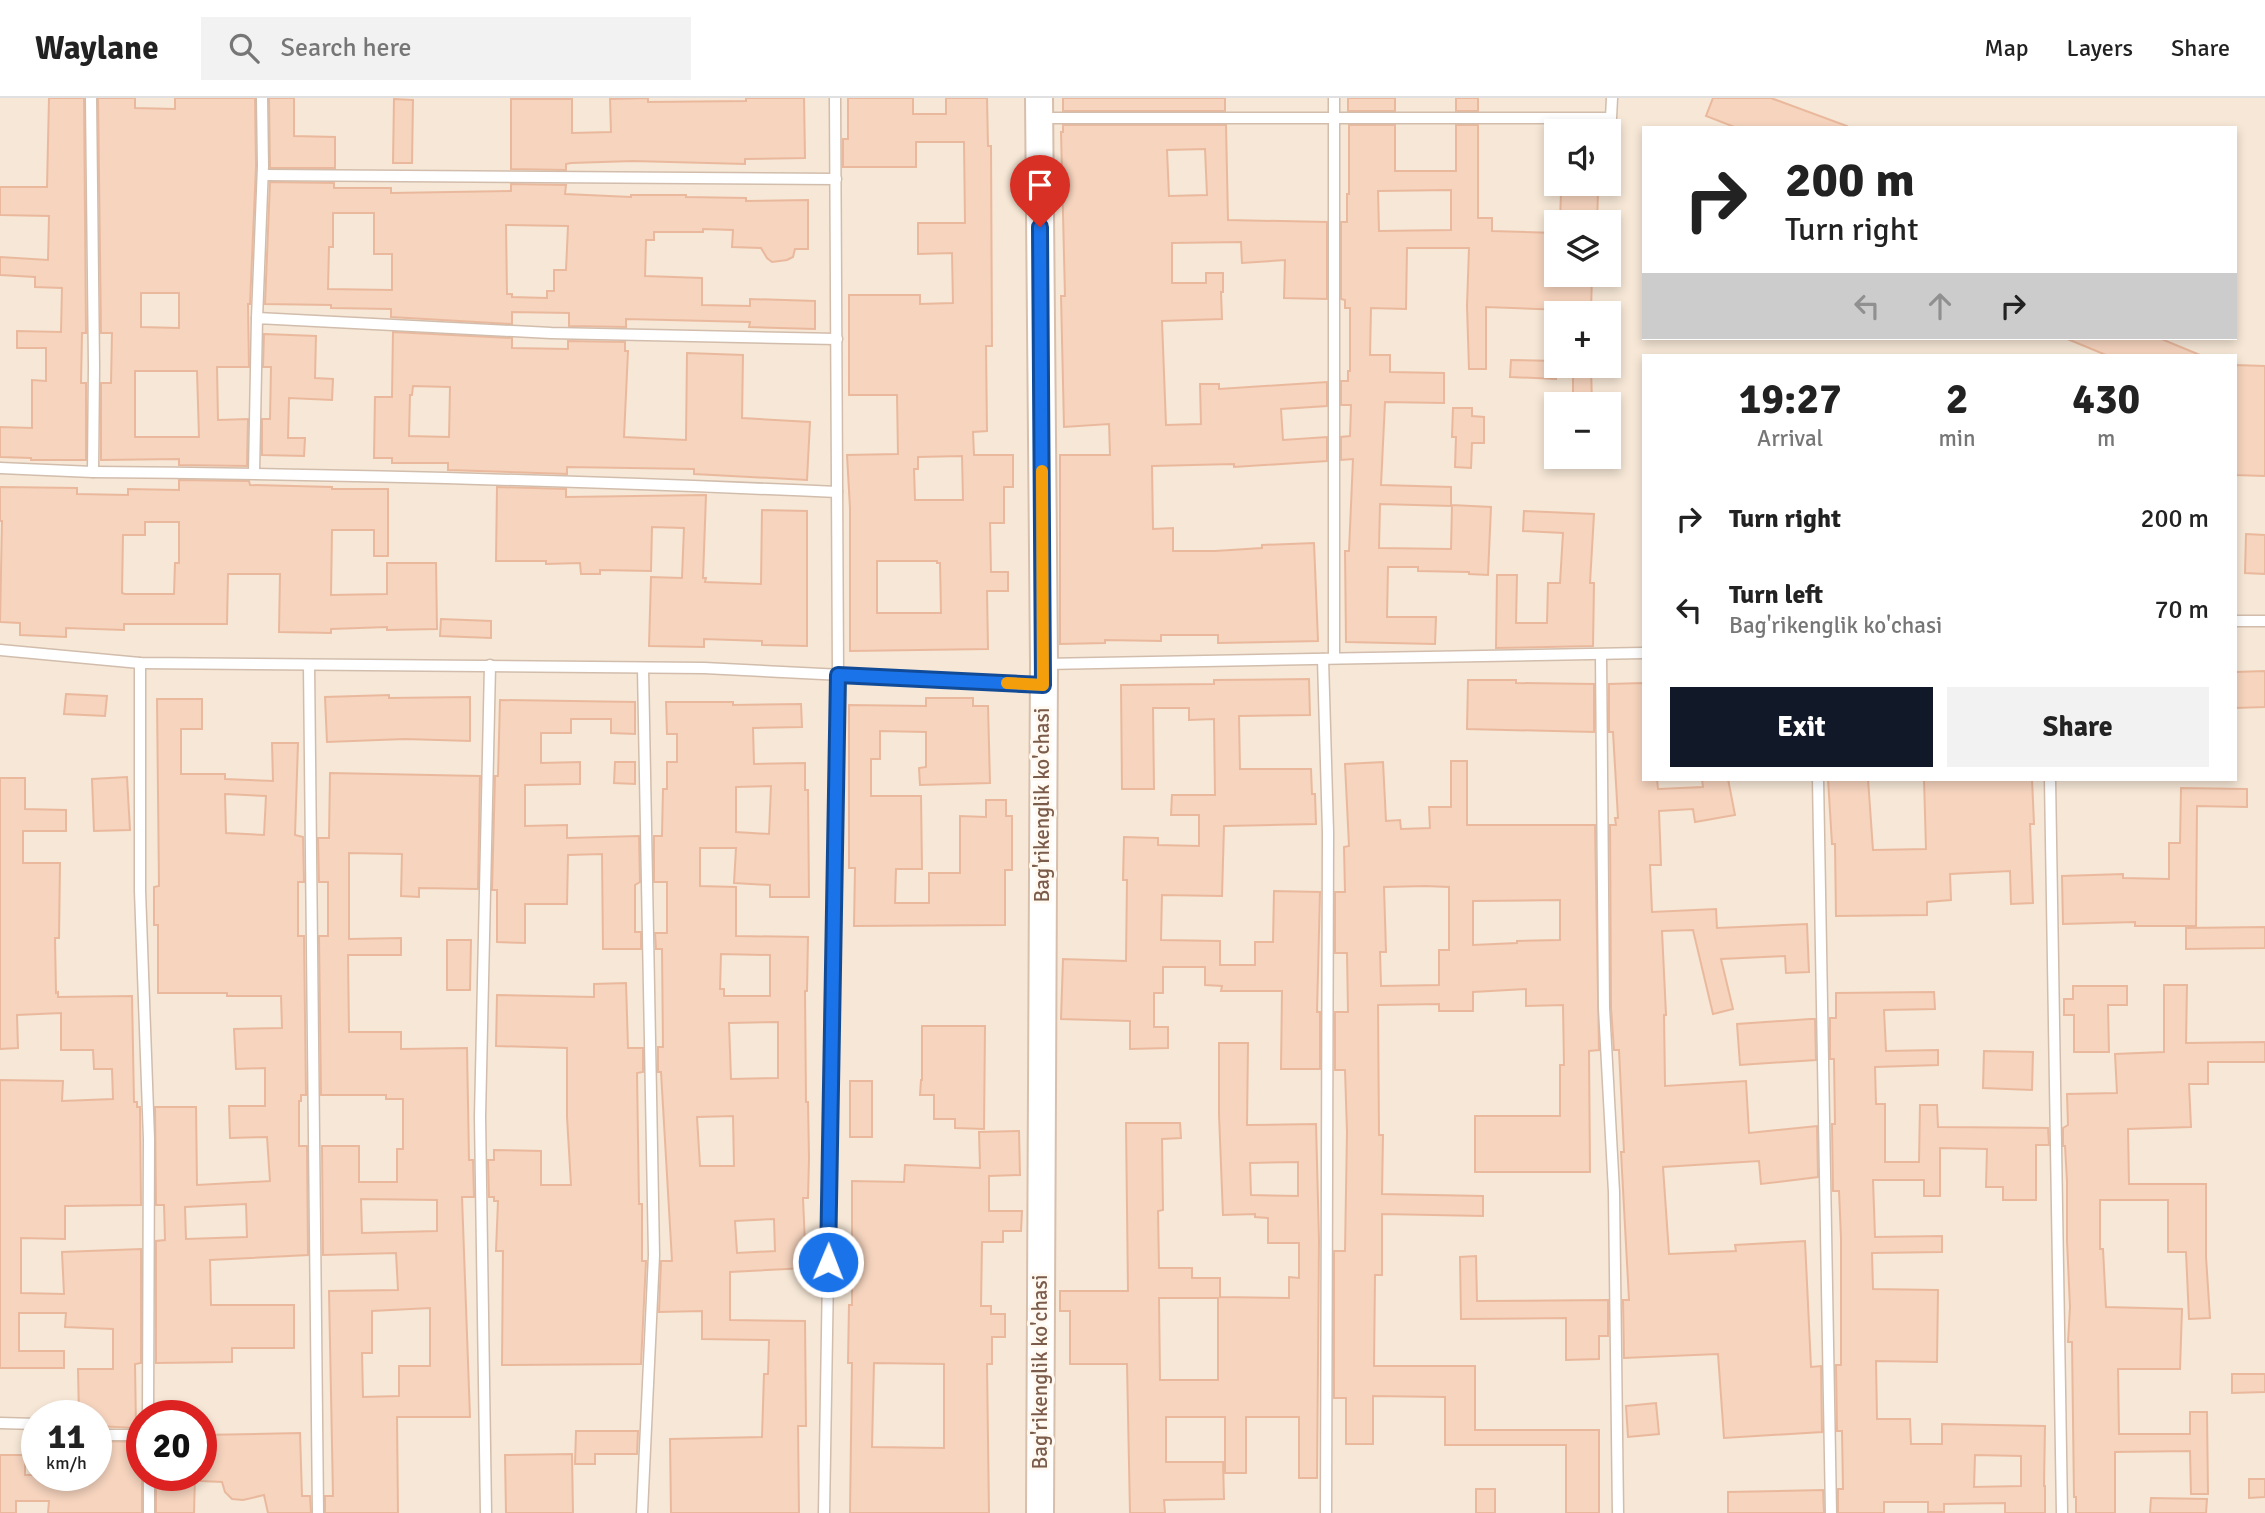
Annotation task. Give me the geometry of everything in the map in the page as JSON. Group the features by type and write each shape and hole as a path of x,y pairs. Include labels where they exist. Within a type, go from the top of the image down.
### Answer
{"main road":[{"name":"Bag'rikenglik ko'chasi","path":"1039,108 1043,675 1040,1513"}],"lane":[{"path":"91,98 93,472"},
{"path":"254,473 263,175 262,98"},
{"path":"824,1513 838,675 835,98"},
{"path":"1326,1513 1334,98"},
{"path":"1039,108 1334,118 1611,118 1612,98"},
{"path":"263,175 836,178"},
{"path":"257,318 551,333 837,339"},
{"path":"0,468 598,481 837,492"},
{"path":"2237,621 2265,621"},
{"path":"0,650 140,663 704,668 838,675 1043,675 1329,659 1642,653"},
{"path":"1601,655 1604,1008 1614,1192 1618,1513"},
{"path":"140,663 140,891 149,1139 148,1400"},
{"path":"309,665 318,1513"},
{"path":"486,1513 480,1117 489,665"},
{"path":"642,1513 654,1255 643,668"},
{"path":"1818,781 1831,1513"},
{"path":"2050,781 2062,1513"},
{"path":"0,1423 21,1424"},
{"path":"149,1491 149,1513"}],"shaded area":[{"path":"0,98 2265,98 2265,1513 0,1513"}],"building":[{"path":"49,98 84,98 86,333 82,333 81,383 86,383 86,460 0,457 0,427 32,428 32,380 46,381 46,348 17,348 17,331 61,332 62,288 35,287 35,277 0,275 0,257 48,260 49,216 0,215 0,187 47,187"},
{"path":"98,98 135,98 135,108 175,109 175,98 255,98 256,166 248,304 249,367 217,367 218,420 248,419 247,466 179,465 179,459 101,460 101,383 111,383 112,333 101,333","holes":["141,293 179,293 179,328 141,327","135,371 197,371 199,437 135,437"]},
{"path":"269,98 294,98 294,136 335,137 335,168 270,168"},
{"path":"648,98 648,102 804,98 805,158 745,159 745,164 633,161 571,163 566,164 566,170 511,169 511,99 572,99 572,133 611,132 610,99"},
{"path":"848,98 913,98 913,114 946,114 946,98 987,98 988,146 991,146 992,346 986,346 987,431 973,432 974,455 1013,455 1013,487 1004,487 1004,523 990,523 991,572 1008,572 1008,591 987,591 988,649 850,651 850,508 847,455 898,454 897,395 849,395 849,295 920,295 920,304 953,303 952,253 918,254 918,223 965,223 964,142 916,142 916,167 843,167 843,139 848,139","holes":["962,456 963,500 915,500 914,469 918,469 918,457","877,561 940,563 941,613 877,613"]},
{"path":"1063,98 1225,98 1225,111 1063,111"},
{"path":"1348,98 1395,98 1395,111 1348,111"},
{"path":"1456,98 1478,98 1478,111 1456,111"},
{"path":"1713,98 1771,98 1847,126 1732,126 1706,116"},
{"path":"394,99 413,100 412,163 393,163"},
{"path":"1063,125 1226,125 1228,220 1327,222 1327,299 1284,298 1285,260 1242,263 1241,242 1172,243 1172,283 1206,283 1206,273 1223,273 1222,319 1162,321 1166,425 1201,424 1200,384 1219,384 1219,389 1327,382 1327,406 1281,409 1283,440 1327,437 1327,461 1234,467 1234,464 1152,466 1153,529 1173,528 1173,551 1215,551 1262,548 1262,545 1314,543 1318,641 1218,643 1218,635 1161,635 1161,641 1105,640 1105,643 1060,644 1060,455 1110,455 1109,424 1064,427 1061,296 1065,296","holes":["1205,149 1207,195 1169,196 1167,150"]},
{"path":"1349,125 1395,125 1395,171 1456,171 1456,125 1478,125 1478,218 1492,218 1492,231 1544,233 1544,287 1592,287 1591,301 1544,301 1544,309 1486,307 1486,369 1469,369 1469,248 1407,248 1406,309 1371,308 1370,355 1390,355 1390,372 1444,373 1444,403 1385,402 1381,485 1451,487 1451,506 1380,504 1379,548 1451,549 1452,505 1491,507 1488,575 1418,571 1418,567 1388,567 1387,617 1436,617 1435,644 1346,642 1345,551 1349,551 1353,459 1341,460 1341,437 1350,436 1351,405 1341,405 1341,381 1348,381 1350,371 1350,308 1345,308 1345,300 1341,299 1341,222 1347,222","holes":["1451,190 1451,230 1379,231 1378,191"]},
{"path":"270,182 334,183 334,188 391,188 391,193 511,191 511,184 566,185 565,194 631,197 686,195 746,198 746,201 808,200 808,249 795,249 793,257 787,260 772,262 761,248 732,247 733,230 654,232 654,240 646,240 645,276 702,278 702,305 750,306 750,299 815,301 815,329 749,327 750,322 626,319 626,327 569,326 569,313 512,312 512,324 391,317 391,309 265,304","holes":["333,213 374,213 374,254 392,254 392,290 328,289 329,247 333,247","506,225 568,226 566,270 554,270 554,291 547,291 547,298 512,297 512,294 507,294"]},
{"path":"1561,196 1598,196 1597,210 1560,210"},
{"path":"393,332 512,338 512,348 568,349 568,341 625,342 625,351 628,351 624,437 686,440 687,353 743,355 742,418 810,422 807,480 694,474 694,469 567,467 567,474 448,470 448,463 392,463 392,458 374,458 375,397 392,397","holes":["413,386 450,387 449,437 409,436 410,395"]},
{"path":"264,334 316,336 315,378 333,379 332,400 289,398 288,438 305,438 304,456 262,455 262,419 270,419 271,367 263,367"},
{"path":"2070,340 2164,340 2198,354 2104,354"},
{"path":"1511,360 1544,361 1544,378 1556,379 1510,377"},
{"path":"2237,365 2265,366 2265,476 2237,475"},
{"path":"1573,378 1591,378 1592,392 1573,392"},
{"path":"1453,408 1472,408 1472,416 1484,417 1484,443 1472,443 1471,468 1455,467"},
{"path":"179,480 249,481 250,485 332,489 388,489 388,556 374,556 374,530 332,530 331,595 387,594 387,563 436,563 437,629 387,630 387,627 331,629 331,633 279,632 280,574 228,574 227,624 124,624 124,630 66,628 66,637 20,635 20,623 0,622 0,487 77,488 77,494 128,495 128,489 179,490","holes":["145,522 179,522 179,563 175,563 174,594 122,593 123,535 145,535"]},
{"path":"497,487 566,489 566,497 706,495 705,582 761,584 762,510 807,511 807,646 704,639 704,647 649,646 651,577 682,578 684,528 652,527 651,571 600,570 600,574 581,574 580,563 496,561"},
{"path":"1524,511 1594,514 1590,583 1594,583 1593,646 1496,648 1497,575 1517,575 1516,623 1547,623 1548,583 1560,583 1563,533 1523,531"},
{"path":"2246,534 2265,535 2265,574 2245,573"},
{"path":"441,619 491,621 491,638 440,636"},
{"path":"2265,671 2265,707 2237,708 2237,672"},
{"path":"1309,679 1310,715 1239,716 1240,769 1311,769 1316,824 1224,826 1222,896 1162,895 1161,940 1220,941 1220,965 1255,965 1255,942 1273,942 1274,891 1320,892 1317,1012 1320,1012 1320,1069 1281,1069 1282,991 1221,991 1222,986 1205,985 1205,967 1163,967 1163,993 1154,993 1154,1027 1168,1027 1168,1048 1130,1049 1130,1021 1061,1019 1063,959 1126,961 1127,880 1123,880 1124,837 1158,838 1158,845 1199,846 1199,815 1171,815 1172,795 1215,795 1214,719 1189,720 1189,708 1153,708 1154,789 1122,789 1121,685"},
{"path":"1468,680 1594,684 1594,732 1467,729"},
{"path":"1642,683 1642,781 1657,781 1658,789 1703,787 1702,781 1728,781 1735,815 1695,822 1693,809 1659,811 1661,865 1650,865 1652,912 1716,909 1717,928 1807,924 1809,972 1786,973 1785,956 1721,959 1733,1009 1713,1014 1693,930 1662,931 1666,1015 1665,1086 1746,1081 1749,1133 1817,1126 1818,1177 1761,1184 1759,1161 1663,1167 1669,1254 1736,1251 1735,1245 1805,1241 1811,1367 1821,1366 1822,1432 1724,1438 1718,1354 1624,1358 1623,1300 1629,1300 1619,1050 1614,1050 1611,1008 1610,825 1616,825 1615,818 1618,818 1613,732 1609,732 1609,684"},
{"path":"66,694 107,696 105,716 64,714"},
{"path":"389,695 389,698 470,697 470,741 405,739 327,742 325,697"},
{"path":"926,698 973,698 973,706 988,706 990,783 920,785 919,768 926,767 926,732 880,731 880,759 871,759 871,796 921,796 922,869 896,869 895,903 929,903 929,873 960,873 960,816 986,817 986,800 1006,800 1006,816 1012,816 1012,870 1005,870 1005,925 854,926 855,868 849,868 849,705 926,706"},
{"path":"157,699 202,699 202,729 181,729 181,774 225,774 225,779 273,781 272,743 298,743 295,835 303,837 304,882 298,882 298,936 304,936 306,1095 301,1095 299,1101 299,1146 307,1146 308,1255 210,1260 211,1305 294,1305 294,1348 232,1348 232,1362 156,1363 156,1241 165,1240 164,1205 156,1205 155,1107 196,1107 197,1185 270,1181 267,1137 230,1138 229,1106 265,1106 265,1068 236,1069 234,1029 282,1028 281,996 158,993 158,925 154,925 154,887 159,886","holes":["225,794 266,796 264,835 226,833","246,1204 247,1237 186,1239 185,1207"]},
{"path":"500,700 635,702 635,734 611,733 611,719 571,719 571,733 541,733 541,763 580,762 580,784 525,785 525,826 567,825 567,838 639,836 640,882 635,885 635,932 641,932 641,949 603,949 602,854 568,855 567,904 525,904 525,943 497,942 497,890 492,890"},
{"path":"666,702 801,704 802,727 753,728 754,764 805,763 805,790 808,790 809,897 770,897 770,885 734,883 736,848 700,848 700,886 736,887 736,936 808,937 805,991 809,1158 808,1198 803,1198 806,1268 730,1272 730,1320 805,1321 806,1426 798,1426 799,1513 671,1513 670,1439 762,1437 764,1374 768,1374 769,1340 702,1339 702,1311 659,1312 661,1261 672,1261 661,1072 658,1072 658,1047 663,1047 662,949 656,949 655,933 667,933 667,882 654,882 654,836 662,836 663,789 667,789 667,762 677,762 677,734 667,734","holes":["771,786 769,834 736,832 736,787","721,954 770,955 770,996 724,996 724,989 720,989","778,1022 778,1078 731,1079 729,1023","733,1116 734,1166 700,1166 697,1117","774,1219 775,1251 737,1253 735,1221"]},
{"path":"1451,761 1467,761 1467,825 1595,825 1599,1050 1589,1051 1590,1172 1475,1172 1475,1116 1560,1116 1560,1065 1564,1065 1563,1005 1526,1006 1526,989 1473,992 1473,1011 1439,1011 1439,1004 1378,1005 1379,1135 1383,1135 1382,1194 1483,1196 1483,1216 1382,1214 1382,1275 1375,1275 1374,1366 1475,1366 1475,1430 1599,1430 1599,1513 1566,1513 1566,1445 1445,1445 1445,1397 1373,1396 1373,1444 1346,1444 1346,1398 1334,1398 1334,1251 1345,1251 1345,1070 1335,1070 1335,1012 1348,1012 1347,953 1335,953 1335,892 1345,892 1344,847 1349,846 1345,764 1383,762 1386,821 1400,820 1401,829 1430,828 1429,807 1451,807","holes":["1384,887 1449,887 1449,950 1439,950 1439,985 1381,986 1380,952 1386,952","1560,900 1560,940 1473,945 1473,901"]},
{"path":"615,762 635,762 635,784 614,783"},
{"path":"330,773 480,776 478,889 419,888 419,897 401,896 402,854 349,853 349,939 401,938 401,955 348,955 349,1032 401,1032 401,1049 467,1048 469,1160 473,1160 474,1197 462,1197 470,1417 397,1417 398,1513 325,1513 325,1496 333,1496 329,1291 398,1290 396,1253 323,1255 322,1146 359,1146 359,1182 397,1182 397,1149 403,1149 403,1099 386,1099 386,1095 321,1095 319,936 328,936 328,882 319,882 318,838 329,838","holes":["361,1199 437,1200 437,1231 362,1233","430,1308 430,1366 399,1366 399,1396 363,1397 362,1353 372,1353 372,1311"]},
{"path":"127,777 130,830 94,831 92,779"},
{"path":"0,778 25,778 25,809 66,810 66,831 23,831 23,863 60,863 59,938 55,938 56,993 58,992 58,997 132,996 134,1102 140,1107 141,1205 65,1206 65,1239 21,1238 21,1293 64,1294 62,1252 141,1249 141,1363 135,1364 136,1400 126,1400 126,1428 112,1427 112,1400 79,1400 78,1369 113,1369 113,1329 65,1327 66,1313 19,1313 19,1351 64,1351 64,1368 0,1368 0,1080 63,1081 62,1101 113,1099 112,1069 94,1069 93,1050 61,1050 61,1013 17,1015 18,1048 0,1049"},
{"path":"1828,781 1868,781 1873,850 1926,849 1924,781 2032,781 2034,824 2030,824 2033,903 2011,904 2010,871 1950,874 1951,900 1927,902 1927,915 1836,916 1835,844 1832,844"},
{"path":"2181,788 2247,789 2247,807 2197,806 2196,926 2135,926 2135,922 2063,924 2062,876 2123,874 2123,878 2169,879 2169,843 2180,843"},
{"path":"2265,927 2265,948 2186,949 2186,928"},
{"path":"447,940 471,940 470,990 447,990"},
{"path":"626,983 628,1048 643,1048 643,1072 637,1073 639,1204 642,1204 642,1261 646,1261 641,1364 502,1365 503,1251 496,1251 498,1201 489,1197 488,1160 494,1160 494,1150 541,1151 541,1185 571,1185 567,1048 496,1046 497,995 594,997 594,984"},
{"path":"2164,985 2187,985 2186,1043 2265,1042 2265,1062 2208,1062 2208,1084 2189,1084 2191,1127 2128,1129 2129,1184 2206,1184 2206,1257 2210,1318 2189,1319 2186,1252 2168,1252 2168,1200 2100,1200 2100,1249 2103,1249 2106,1307 2182,1309 2180,1369 2118,1369 2119,1434 2190,1434 2190,1412 2207,1412 2208,1494 2191,1494 2190,1451 2115,1452 2115,1513 2076,1513 2072,1342 2068,1342 2070,1307 2067,1181 2063,1146 2063,1128 2068,1125 2067,1094 2117,1093 2115,1054 2164,1052"},
{"path":"2073,986 2127,986 2127,1005 2108,1005 2109,1052 2074,1052 2074,1015 2064,1015 2064,999 2073,999"},
{"path":"1934,992 1935,1009 1884,1010 1886,1051 1938,1050 1938,1065 1875,1067 1876,1104 1885,1104 1885,1162 1919,1162 1920,1105 1937,1105 1938,1127 2048,1128 2049,1145 2036,1145 2036,1200 2003,1200 2003,1187 1986,1187 1987,1149 1940,1148 1940,1196 1924,1196 1924,1180 1873,1180 1875,1237 1942,1236 1942,1252 1872,1253 1873,1289 1938,1290 1937,1362 1876,1361 1877,1419 1910,1419 1911,1444 1942,1444 1942,1424 2045,1426 2045,1513 2005,1513 2005,1503 1944,1504 1944,1512 1928,1512 1928,1502 1884,1502 1884,1513 1838,1513 1838,1489 1843,1489 1842,1431 1837,1431 1836,1365 1841,1365 1841,1238 1839,1191 1833,1191 1834,1059 1830,1059 1830,1018 1836,1018 1836,993","holes":["1975,1455 2021,1456 2021,1486 1974,1487"]},
{"path":"1815,1019 1816,1060 1740,1065 1737,1024"},
{"path":"922,1026 985,1026 984,1129 955,1128 955,1119 934,1119 934,1095 920,1095"},
{"path":"1219,1043 1248,1043 1247,1125 1316,1124 1319,1240 1317,1478 1299,1478 1299,1417 1246,1417 1246,1473 1225,1473 1225,1417 1166,1417 1166,1462 1223,1462 1224,1499 1164,1500 1165,1513 1130,1513 1127,1364 1070,1364 1070,1311 1060,1311 1060,1291 1128,1291 1126,1123 1180,1123 1181,1138 1162,1139 1163,1210 1158,1211 1159,1268 1192,1268 1192,1278 1220,1278 1220,1297 1289,1298 1289,1277 1299,1278 1299,1243 1268,1243 1268,1218 1255,1217 1255,1214 1223,1215","holes":["1298,1162 1298,1196 1251,1195 1250,1163","1159,1298 1218,1298 1218,1380 1160,1380"]},
{"path":"1984,1051 2033,1052 2032,1090 1983,1088"},
{"path":"850,1081 872,1081 872,1137 850,1137"},
{"path":"1019,1131 1020,1175 989,1176 989,1211 1022,1211 1021,1231 1003,1231 1003,1242 982,1242 981,1306 991,1306 991,1314 1005,1314 1005,1337 992,1337 992,1364 987,1364 989,1513 850,1513 852,1363 848,1363 849,1305 852,1305 852,1181 904,1182 905,1165 980,1168 979,1132","holes":["874,1363 944,1364 944,1448 872,1447"]},
{"path":"1476,1256 1477,1301 1608,1300 1608,1336 1599,1336 1599,1359 1566,1360 1566,1318 1461,1319 1460,1257"},
{"path":"2232,1374 2265,1374 2265,1392 2232,1393"},
{"path":"1656,1403 1659,1434 1628,1437 1626,1406"},
{"path":"576,1431 638,1431 637,1454 595,1454 595,1464 575,1464"},
{"path":"300,1433 302,1496 310,1496 311,1513 268,1513 264,1495 243,1500 232,1499 225,1492 222,1482 217,1482 217,1435"},
{"path":"112,1441 126,1442 126,1491 142,1491 142,1513 48,1513 49,1501 16,1501 16,1513 0,1513 0,1455 21,1455 21,1491 112,1491"},
{"path":"572,1454 573,1513 506,1513 505,1455"},
{"path":"2249,1479 2265,1479 2265,1497 2249,1498"},
{"path":"1476,1489 1495,1489 1495,1513 1476,1513"},
{"path":"1823,1490 1824,1513 1728,1513 1728,1492"},
{"path":"156,1491 195,1491 194,1513 156,1513"},
{"path":"2151,1498 2207,1499 2206,1513 2150,1513"}],"slow traffic":[{"path":"1007,683 1043,685 1042,471"}],"route":[{"path":"828,1262 838,675 1043,685 1040,227"}]}
